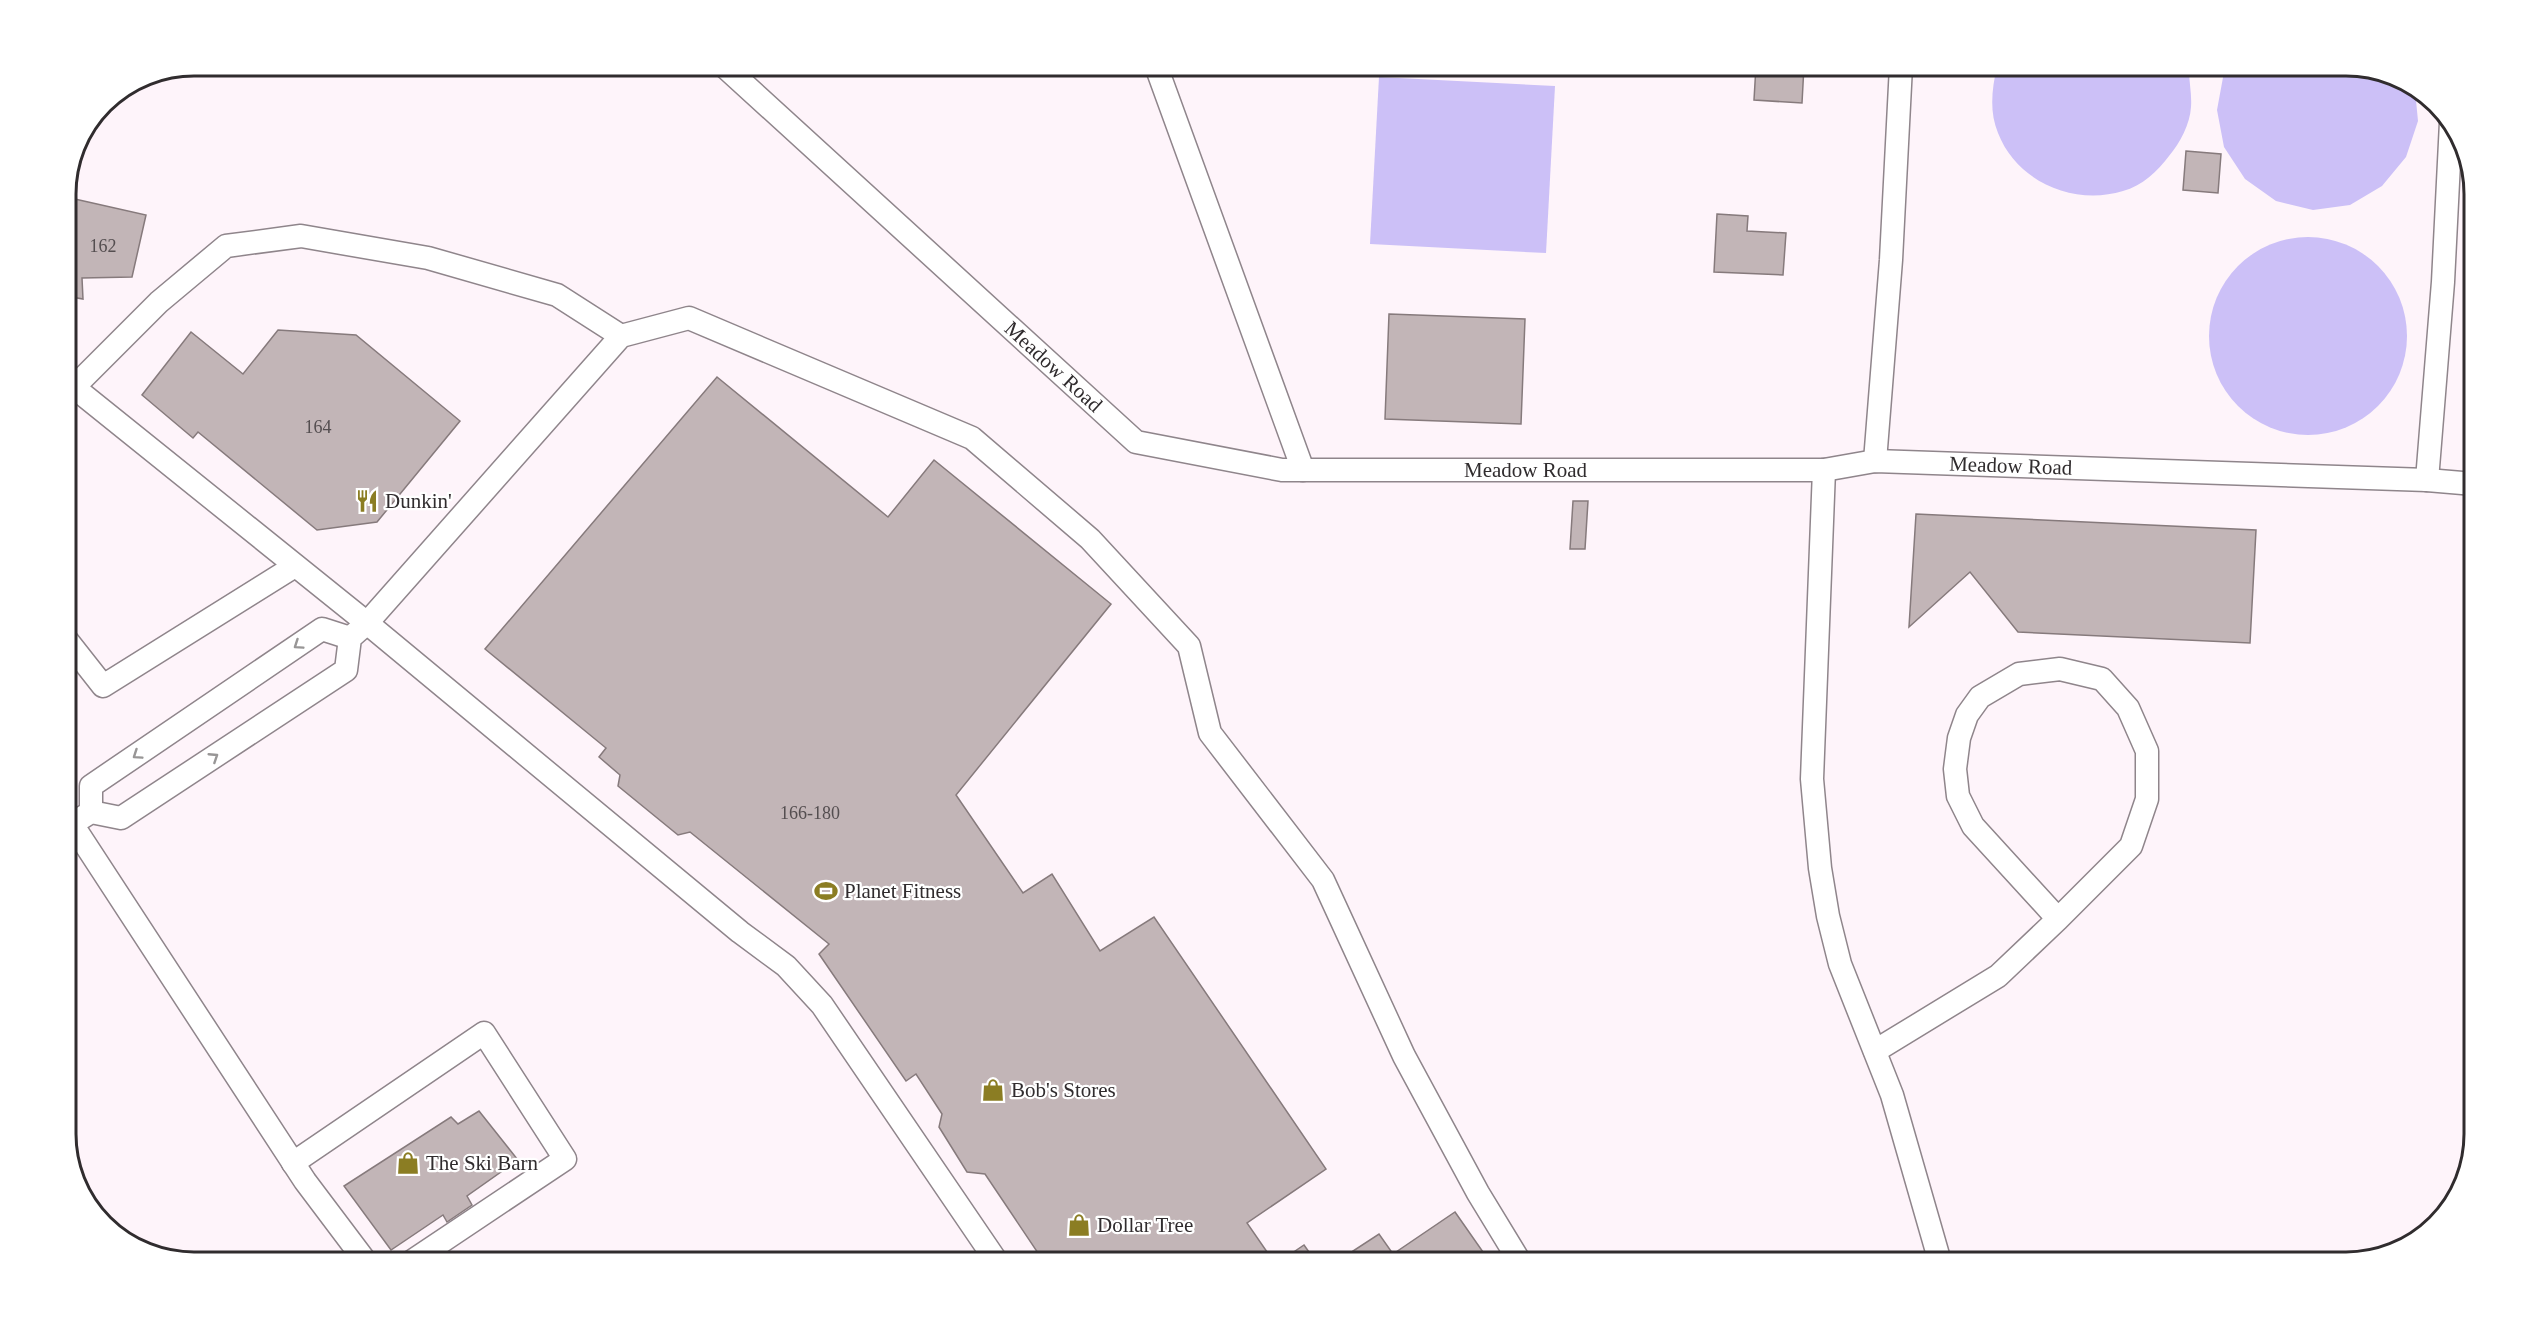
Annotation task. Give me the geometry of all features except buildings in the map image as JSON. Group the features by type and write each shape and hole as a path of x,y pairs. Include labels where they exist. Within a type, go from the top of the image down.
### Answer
{"lane":[{"name":"Meadow Road","path":"742,76 1136,442 1282,470 1824,470 1875,461 2463,483"},
{"path":"1160,76 1303,470"},
{"path":"1875,461 1891,260 1900,76"},
{"path":"2427,480 2443,282 2450,140"},
{"path":"77,378 159,302 226,246 301,236 428,258 557,295 621,336"},
{"path":"77,821 91,812 121,818 346,670 359,630 621,336 689,318 972,438 1090,539 1189,646 1210,733 1323,880 1404,1056 1478,1193 1514,1252"},
{"path":"77,390 295,566 359,630 786,966 822,1005 990,1252"},
{"path":"1824,470 1814,708 1814,820 1828,916 1840,963 1892,1095 1937,1252"},
{"path":"77,653 103,686 295,566"},
{"path":"91,812 92,786 322,629 359,630"},
{"path":"1875,1051 1998,976 2058,919 2131,846 2147,799 2147,751 2128,708 2102,679 2060,669 2019,674 1980,697 1967,715 1959,738 1955,769 1958,796 1973,826 2058,919"},
{"path":"77,832 293,1163 359,1252"},
{"path":"293,1163 484,1033 565,1158 426,1252"}],"shaded area":[{"path":"1995,76 2189,76 2191,107 2189,120 2181,139 2165,162 2149,177 2137,186 2123,191 2104,195 2085,195 2049,186 2033,177 2019,165 2007,150 1995,125 1992,108"},
{"path":"2223,76 2346,76 2391,85 2411,96 2416,100 2418,121 2406,157 2382,186 2350,205 2313,210 2276,201 2245,179 2224,147 2217,110"},
{"path":"1379,77 1555,86 1546,253 1370,244"},
{"path":"2298,237 2318,237 2346,244 2371,259 2385,273 2400,298 2407,326 2407,346 2400,374 2385,399 2371,413 2337,431 2318,435 2298,435 2270,428 2245,413 2231,399 2213,365 2209,346 2209,326 2216,298 2231,273 2245,259 2279,241"}],"place":[{"name":"Dunkin'","path":"367,501"},
{"name":"Planet Fitness","path":"826,891"},
{"name":"Bob's Stores","path":"993,1090"},
{"name":"The Ski Barn","path":"408,1163"},
{"name":"Dollar Tree","path":"1079,1225"}]}
